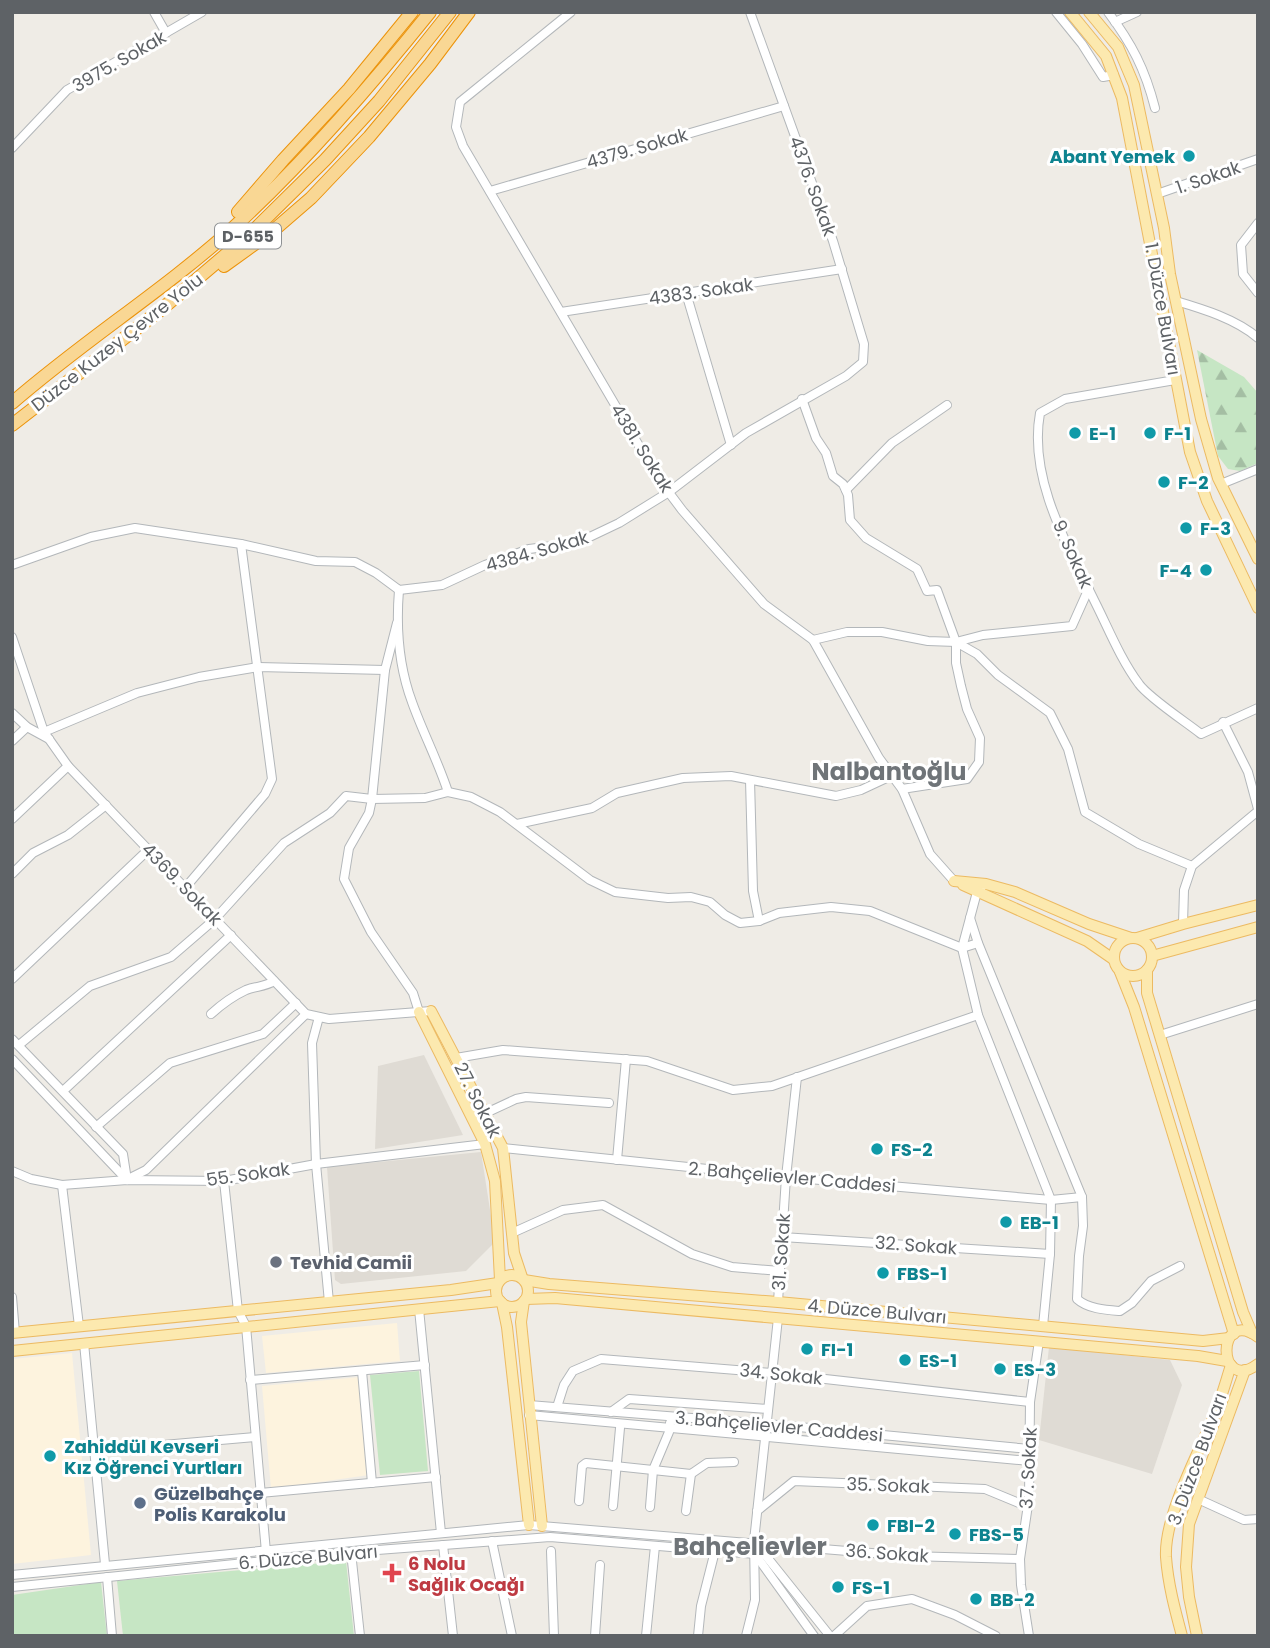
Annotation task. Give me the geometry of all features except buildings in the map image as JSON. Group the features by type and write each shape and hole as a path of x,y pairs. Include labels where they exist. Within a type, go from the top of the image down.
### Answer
{"highway":[{"path":"157,292 239,211 349,89 412,12"},
{"name":"Düzce Kuzey Çevre Yolu","path":"12,403 157,292 233,228 312,150 365,92 430,12"},
{"name":"Düzce Kuzey Çevre Yolu","path":"12,425 163,308 250,234 325,160 419,54 450,12"},
{"path":"163,308 274,230 311,198 369,137 469,12"}],"main road":[{"name":"1. Düzce Bulvarı","path":"1070,12 1105,56 1122,98 1175,380 1195,465 1207,501 1258,608"},
{"name":"1. Düzce Bulvarı","path":"1089,12 1118,47 1131,76 1157,194 1200,419 1221,484 1258,559"},
{"path":"954,881 981,888 1015,891 1147,945 1152,956 1147,970 1147,993 1243,1312 1256,1335"},
{"path":"981,888 1087,941 1113,959 1134,1007 1232,1336"},
{"path":"1113,959 1116,947 1125,939 1258,905"},
{"path":"1152,956 1258,927"},
{"path":"1120,972 1137,976 1147,970"},
{"path":"419,1012 485,1144 495,1181 499,1282 497,1294 501,1302 511,1358 529,1525"},
{"name":"27. Sokak","path":"431,1012 503,1148 514,1253 523,1278"},
{"path":"14,1333 451,1290 499,1282 508,1275 523,1278 528,1289 522,1322 524,1356 542,1526"},
{"name":"4. Düzce Bulvarı","path":"523,1278 548,1284 1203,1341 1246,1331 1256,1335"},
{"name":"4. Düzce Bulvarı","path":"525,1300 555,1298 1198,1356 1229,1363 1245,1370"},
{"path":"12,1351 419,1309 501,1302 516,1306 525,1300"},
{"name":"3. Düzce Bulvarı","path":"1182,1636 1173,1604 1166,1555 1170,1529 1195,1456 1214,1419 1229,1363 1225,1349 1232,1336"},
{"path":"511,1358 524,1356"},
{"path":"1245,1370 1258,1364"},
{"name":"3. Düzce Bulvarı","path":"1197,1636 1186,1567 1189,1524 1245,1370"},
{"path":"522,1455 534,1454"}],"street":[{"path":"154,12 166,33"},
{"name":"3975. Sokak","path":"12,148 67,90 202,12"},
{"name":"4381. Sokak","path":"571,12 460,102 456,128 463,146 669,492 764,604 813,640 891,776 902,789 930,854 954,881"},
{"name":"4376. Sokak","path":"750,12 842,269 863,344 863,362"},
{"path":"1056,12 1104,77 1114,75"},
{"path":"1108,12 1146,75 1155,108"},
{"path":"1115,22 1137,12"},
{"name":"4379. Sokak","path":"490,191 784,106"},
{"name":"1. Sokak","path":"1157,194 1258,159"},
{"path":"1258,223 1241,244 1243,274 1258,293"},
{"name":"4383. Sokak","path":"561,312 842,269"},
{"path":"686,293 731,445"},
{"path":"1176,301 1201,308 1249,330 1258,338"},
{"name":"4384. Sokak","path":"399,590 442,585 529,549 577,543 618,523 669,492 746,433 846,376 863,362"},
{"name":"9. Sokak","path":"1175,380 1065,399 1040,413 1036,436 1046,490 1089,588 1140,685 1201,734 1258,708"},
{"path":"802,399 833,476 844,484 850,520 866,538 917,569 927,592 937,590 956,642 956,663 961,686 979,738 979,762 967,779 902,789"},
{"path":"846,490 892,443 947,405"},
{"path":"1221,484 1258,469"},
{"path":"12,565 91,537 135,528 241,544 316,561 355,562 399,590 397,623 385,670 372,799 369,813 349,848 344,879 371,932 413,993 431,1012"},
{"path":"185,888 264,794 272,779 241,544"},
{"path":"813,640 847,632 881,632 928,641 956,642 983,635 1072,626 1089,588"},
{"path":"397,623 410,699 440,766 448,793"},
{"name":"4369. Sokak","path":"12,637 16,661 44,732 68,766 306,1014"},
{"path":"956,642 977,654 998,675 1050,713 1068,749 1085,812 1139,844 1192,866"},
{"path":"44,732 137,693 199,677 258,667 385,670"},
{"path":"12,713 27,727 50,740"},
{"path":"1183,924 1184,890 1192,866 1258,810 1248,772 1223,722"},
{"path":"12,741 27,727"},
{"path":"12,819 68,766"},
{"path":"516,824 592,808 617,793 683,778 732,776 836,796 860,790 891,776"},
{"path":"750,780 753,891 759,921"},
{"path":"127,1180 123,1154 16,1042 90,986 171,957 215,919 284,843 330,813 346,796 372,799 425,798 448,793 471,797 500,812 590,880 615,892 668,898 691,897 710,902 740,923 759,921 779,913 831,907 870,911 962,948 978,943"},
{"path":"12,874 33,853 68,835 106,805"},
{"path":"12,979 148,850"},
{"path":"981,888 962,948 978,1015 1051,1200 1050,1254 1043,1326"},
{"path":"970,918 1082,1197 1083,1226 1076,1293 1080,1303 1120,1311 1132,1303 1151,1281 1180,1266"},
{"path":"63,1091 230,935"},
{"path":"211,1014 230,998 274,981"},
{"path":"413,993 419,1012"},
{"path":"96,1126 170,1063 262,1034 296,1003"},
{"path":"1160,1035 1258,1004"},
{"path":"127,1180 146,1170 306,1014 329,1019 431,1012"},
{"path":"456,1058 503,1051 647,1061 733,1090 772,1086 978,1015"},
{"path":"319,1017 312,1043 316,1164 330,1302"},
{"path":"12,1059 127,1180"},
{"path":"617,1160 626,1059"},
{"name":"31. Sokak","path":"778,1302 786,1177 797,1077"},
{"path":"486,1113 526,1097 609,1103"},
{"name":"55. Sokak","path":"12,1171 31,1179 62,1185 127,1180 224,1181 316,1164 485,1144"},
{"name":"2. Bahçelievler Caddesi","path":"503,1148 786,1177 1051,1200 1082,1197"},
{"path":"224,1181 238,1311 246,1326 267,1560"},
{"path":"62,1185 79,1326"},
{"path":"512,1233 563,1210 603,1205 692,1254 732,1267 780,1271"},
{"name":"32. Sokak","path":"782,1237 1050,1254"},
{"path":"12,1297 14,1333"},
{"path":"419,1309 441,1533"},
{"path":"746,1636 755,1600 754,1541 778,1318"},
{"name":"37. Sokak","path":"1029,1636 1020,1559 1030,1461 1030,1402 1038,1341"},
{"path":"84,1343 105,1564"},
{"name":"34. Sokak","path":"557,1408 564,1385 573,1371 601,1359 772,1373 1030,1402"},
{"path":"250,1380 425,1365"},
{"path":"362,1370 372,1483"},
{"path":"611,1412 629,1399 768,1409"},
{"name":"3. Bahçelievler Caddesi","path":"529,1410 557,1408 767,1424 1030,1449"},
{"name":"3. Bahçelievler Caddesi","path":"529,1410 670,1427 1030,1461"},
{"path":"650,1507 653,1470 670,1427 671,1417"},
{"path":"613,1506 620,1428"},
{"path":"94,1451 255,1437"},
{"path":"579,1502 584,1464 691,1474 707,1463 734,1462"},
{"path":"686,1511 691,1474"},
{"path":"260,1493 436,1478"},
{"name":"35. Sokak","path":"757,1511 794,1481 985,1489 1027,1506"},
{"path":"1198,1499 1244,1520 1258,1519"},
{"name":"6. Düzce Bulvarı","path":"12,1575 529,1525 754,1541"},
{"name":"6. Düzce Bulvarı","path":"12,1587 351,1552 550,1537 754,1554"},
{"path":"492,1541 512,1636"},
{"path":"754,1541 832,1636 867,1606 912,1599 955,1615 996,1636"},
{"name":"36. Sokak","path":"754,1541 908,1556 1020,1559"},
{"path":"443,1545 453,1636"},
{"path":"646,1636 655,1546"},
{"path":"551,1551 554,1636"},
{"path":"698,1636 701,1606 715,1551"},
{"path":"351,1552 360,1636"},
{"path":"754,1554 814,1636"},
{"path":"595,1636 600,1565"},
{"path":"107,1577 112,1636"}],"shaded area":[{"path":"424,1055 463,1135 375,1149 378,1066"},
{"path":"481,1152 495,1242 466,1271 341,1284 335,1280 327,1167"},
{"path":"397,1323 400,1361 266,1373 262,1336"},
{"path":"1049,1347 1170,1360 1182,1385 1152,1474 1039,1440"},
{"name":"Zahiddül Kevseri Kız Öğrenci Yurtları","path":"72,1353 91,1555 12,1564 12,1359"},
{"path":"360,1377 369,1475 271,1489 262,1386"}],"green space":[{"path":"1197,350 1244,377 1258,393 1258,463 1240,471 1228,469 1218,456"},
{"path":"419,1371 428,1471 380,1475 370,1375"},
{"path":"346,1561 354,1636 123,1636 117,1581"},
{"path":"101,1582 107,1636 12,1636 12,1595"}],"place":[{"name":"Abant Yemek","path":"1189,156"},
{"name":"E-1","path":"1075,433"},
{"name":"F-1","path":"1150,433"},
{"name":"F-2","path":"1164,482"},
{"name":"F-3","path":"1186,528"},
{"name":"F-4","path":"1206,570"},
{"name":"FS-2","path":"877,1149"},
{"name":"EB-1","path":"1006,1222"},
{"name":"Tevhid Camii","path":"276,1262"},
{"name":"FBS-1","path":"883,1273"},
{"name":"FI-1","path":"807,1349"},
{"name":"ES-1","path":"905,1360"},
{"name":"ES-3","path":"1000,1369"},
{"name":"Zahiddül Kevseri Kız Öğrenci Yurtları","path":"50,1456"},
{"name":"Güzelbahçe Polis Karakolu","path":"140,1503"},
{"name":"FBI-2","path":"873,1525"},
{"name":"FBS-5","path":"955,1534"},
{"name":"6 Nolu Sağlık Ocağı","path":"392,1573"},
{"name":"FS-1","path":"838,1587"},
{"name":"BB-2","path":"976,1599"}],"district":[{"name":"Nalbantoğlu","path":"889,771"},
{"name":"Bahçelievler","path":"750,1546"}]}
